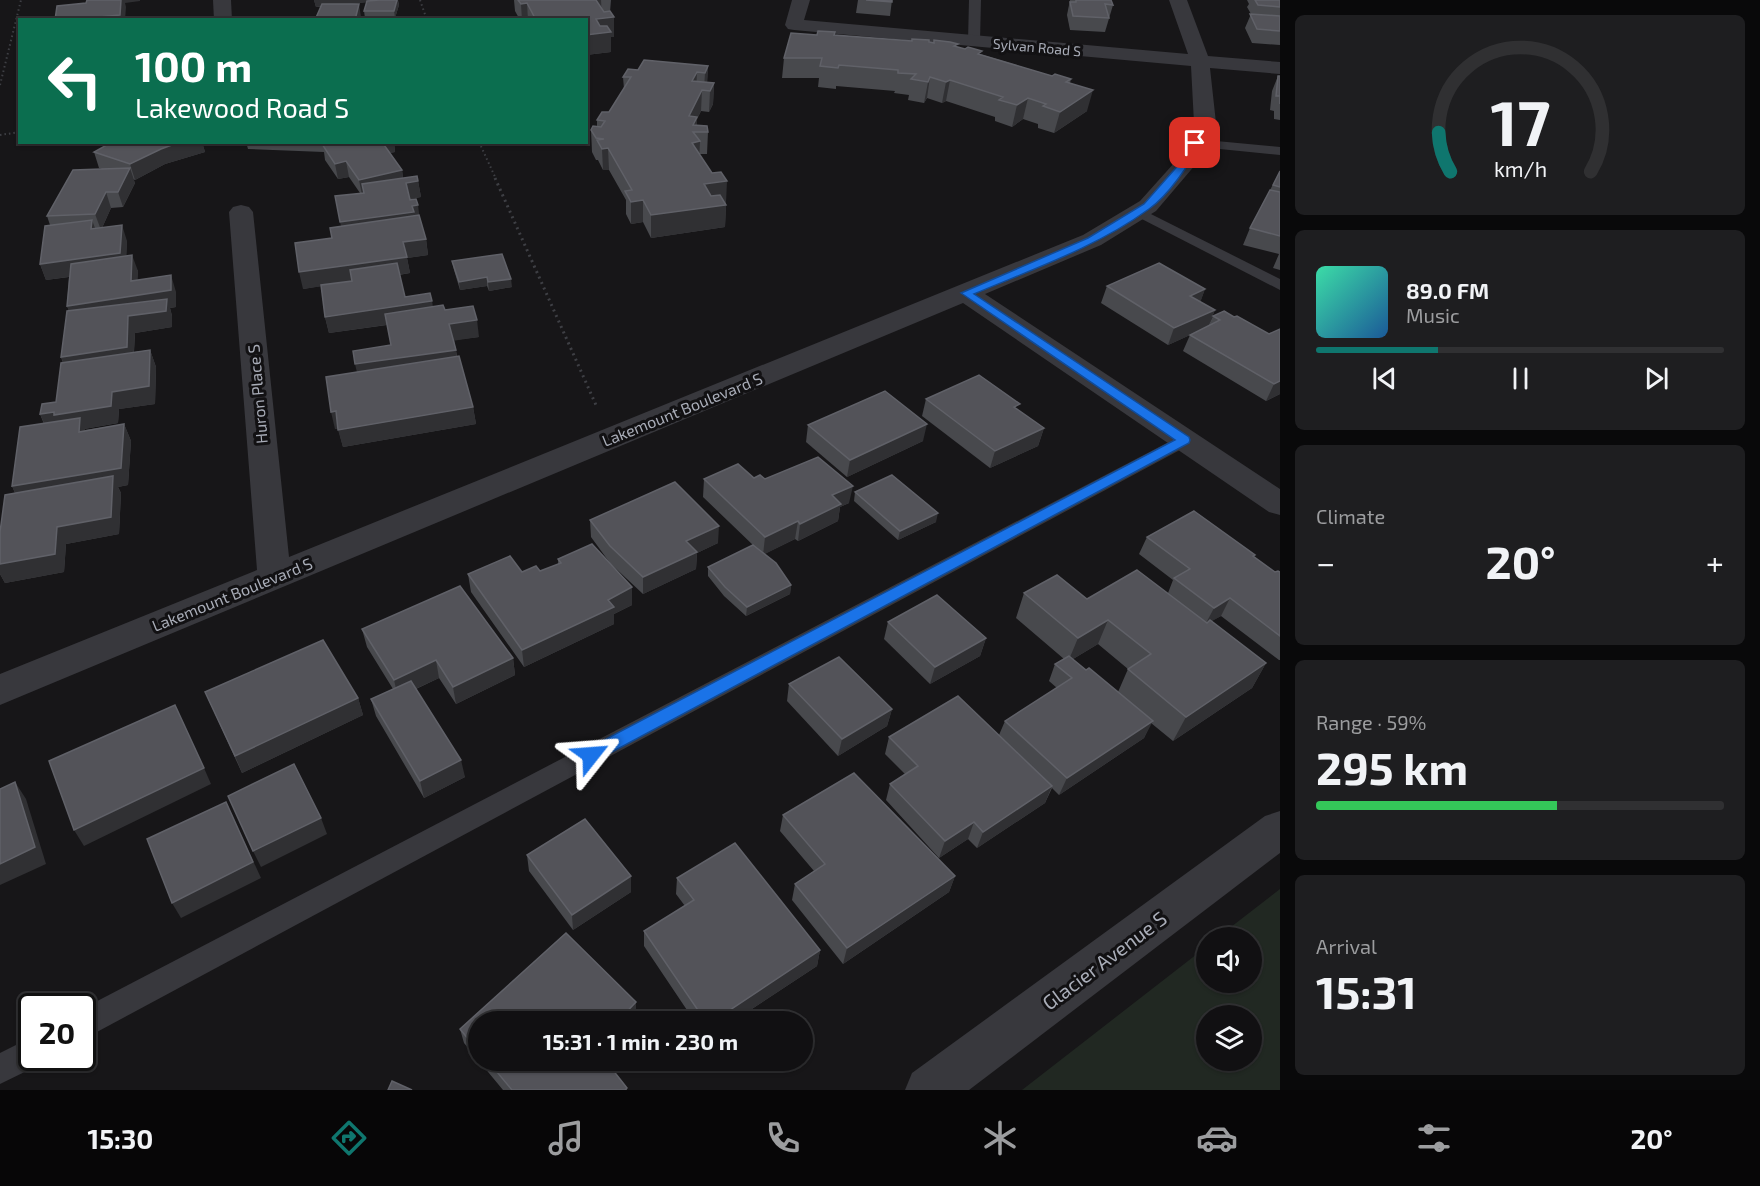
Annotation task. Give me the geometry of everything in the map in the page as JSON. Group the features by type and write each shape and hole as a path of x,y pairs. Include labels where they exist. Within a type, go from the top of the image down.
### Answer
{"street":[{"path":"222,0 223,18"},
{"name":"Sylvan Road S","path":"801,0 794,26 1280,68"},
{"name":"Lakemount Boulevard S","path":"0,690 1092,240 1148,206 1185,164 1205,123 1200,61 1178,0"},
{"name":"Huron Place S","path":"241,212 273,576"},
{"path":"966,293 1280,504"},
{"name":"Glacier Avenue S","path":"929,1090 1280,829"}],"lane":[{"path":"974,41 975,0"},
{"path":"1195,143 1280,151"},
{"path":"1139,212 1280,285"},
{"path":"96,1018 1184,440"},
{"path":"0,1069 18,1059"}],"path":[{"path":"0,85 21,0"},
{"path":"420,0 427,18"},
{"path":"0,135 18,132"},
{"path":"480,144 611,438"}],"shaded area":[{"path":"1280,889 1280,1090 1022,1090 1196,955 1196,993 1262,993 1262,927 1231,927"}],"building":[{"path":"87,0 121,0 120,15 55,18 57,6 86,3"},
{"path":"397,0 394,11 364,11 367,1"},
{"path":"518,0 596,0 604,12 610,11 614,17 596,19 600,26 607,26 611,32 588,35 588,18 535,18 527,3 521,4"},
{"path":"866,0 892,0 892,2"},
{"path":"1076,0 1111,0 1113,5 1105,4 1109,18 1073,16 1070,2 1076,2"},
{"path":"1255,0 1280,0 1280,7 1258,5"},
{"path":"322,4 359,4 356,18 316,18"},
{"path":"1250,14 1280,16 1280,31 1257,29"},
{"path":"818,31 835,32 834,35 912,41 912,39 929,40 934,43 934,40 950,42 958,44 954,46 982,51 978,54 1052,76 1055,74 1071,79 1066,82 1093,90 1060,112 1028,98 1017,105 999,100 1003,97 950,80 946,82 930,77 928,82 911,79 916,74 898,73 898,70 839,65 838,68 820,66 822,58 784,58 791,33 817,35"},
{"path":"644,60 708,66 705,73 697,72 692,81 714,83 710,91 702,90 689,116 697,117 693,125 707,126 708,132 693,132 700,141 692,143 712,173 721,172 727,181 704,184 711,196 720,195 726,205 651,215 643,200 631,202 625,191 632,190 608,148 602,149 597,140 604,139 596,138 591,130 593,126 601,127 605,121 597,120 602,112 609,112 631,77 623,77 628,69 638,70"},
{"path":"1278,76 1280,76 1280,96 1276,96"},
{"path":"108,144 175,144 130,164 94,152"},
{"path":"322,144 383,144 402,170 359,180 346,161 335,164"},
{"path":"130,168 118,192 106,192 95,214 47,216 73,170"},
{"path":"1280,171 1280,187 1273,185"},
{"path":"417,176 418,181 406,183 410,200 416,199 418,205 412,206 414,212 340,222 335,196 364,193 362,184"},
{"path":"1270,190 1280,192 1280,236 1250,228"},
{"path":"419,215 426,239 403,242 407,257 299,272 295,243 332,238 330,228"},
{"path":"92,220 91,229 122,225 120,253 40,264 45,226"},
{"path":"502,254 511,279 488,282 487,277 459,282 452,261"},
{"path":"132,255 131,281 171,275 171,290 67,306 71,264"},
{"path":"397,263 405,297 430,293 432,301 325,317 321,285 352,281 350,270"},
{"path":"1159,263 1205,289 1190,296 1215,310 1174,328 1107,286"},
{"path":"167,299 166,311 128,316 127,347 61,357 67,311"},
{"path":"443,305 445,310 473,306 477,320 449,324 456,350 355,364 353,351 391,345 385,314"},
{"path":"1224,311 1269,334 1280,329 1280,381 1274,384 1190,335 1220,320 1213,316"},
{"path":"150,350 149,386 112,392 111,406 54,415 54,412 40,414 42,404 56,402 61,363"},
{"path":"459,356 473,407 338,430 336,411 331,412 326,377"},
{"path":"979,375 1020,404 1014,407 1044,428 995,451 926,399"},
{"path":"885,391 927,424 850,460 808,425"},
{"path":"80,418 79,432 124,424 121,468 12,486 20,427"},
{"path":"818,457 853,486 832,495 841,504 800,524 798,521 765,537 704,479 738,464 754,478 760,475 765,479"},
{"path":"892,475 938,513 900,531 855,492"},
{"path":"113,476 111,517 57,527 55,554 0,564 0,532 5,495"},
{"path":"675,482 719,526 686,541 697,552 643,577 610,546 590,520"},
{"path":"1194,511 1275,572 1280,572 1280,636 1230,598 1214,608 1174,578 1190,569 1147,537"},
{"path":"592,544 632,587 608,600 614,607 522,650 468,574 510,556 522,572 536,566 540,571 561,563 558,559"},
{"path":"753,545 776,563 791,585 747,607 708,567"},
{"path":"1137,570 1207,623 1210,620 1266,663 1186,717 1128,669 1151,654 1108,620 1078,638 1024,593 1057,575 1087,599"},
{"path":"460,586 513,658 453,687 436,660 394,680 362,629"},
{"path":"937,595 986,638 935,667 888,622"},
{"path":"323,640 358,698 235,756 205,692"},
{"path":"1069,656 1086,670 1089,668 1153,721 1067,778 1005,721 1072,678 1055,664"},
{"path":"839,657 892,709 842,739 789,684"},
{"path":"411,681 461,760 420,781 371,699"},
{"path":"958,696 1052,786 983,832 974,822 945,841 890,784 918,766 889,737"},
{"path":"175,705 204,768 74,830 49,761"},
{"path":"294,764 321,818 253,851 228,796"},
{"path":"854,773 955,876 847,948 795,884 825,864 783,815"},
{"path":"15,782 35,847 0,864 0,789"},
{"path":"226,802 253,862 172,903 147,839"},
{"path":"585,819 631,876 572,915 527,855"},
{"path":"735,843 820,950 728,1011 699,1011 644,931 694,900 677,878"},
{"path":"566,933 636,1002 627,1011 480,1011"},
{"path":"468,1022 468,1039 460,1029"},
{"path":"496,1071 614,1071 627,1088 625,1090 512,1090"},
{"path":"392,1081 412,1090 388,1090"}],"route":[{"path":"591,755 1184,440 966,293 1092,240 1148,206 1185,164 1195,143"}]}
